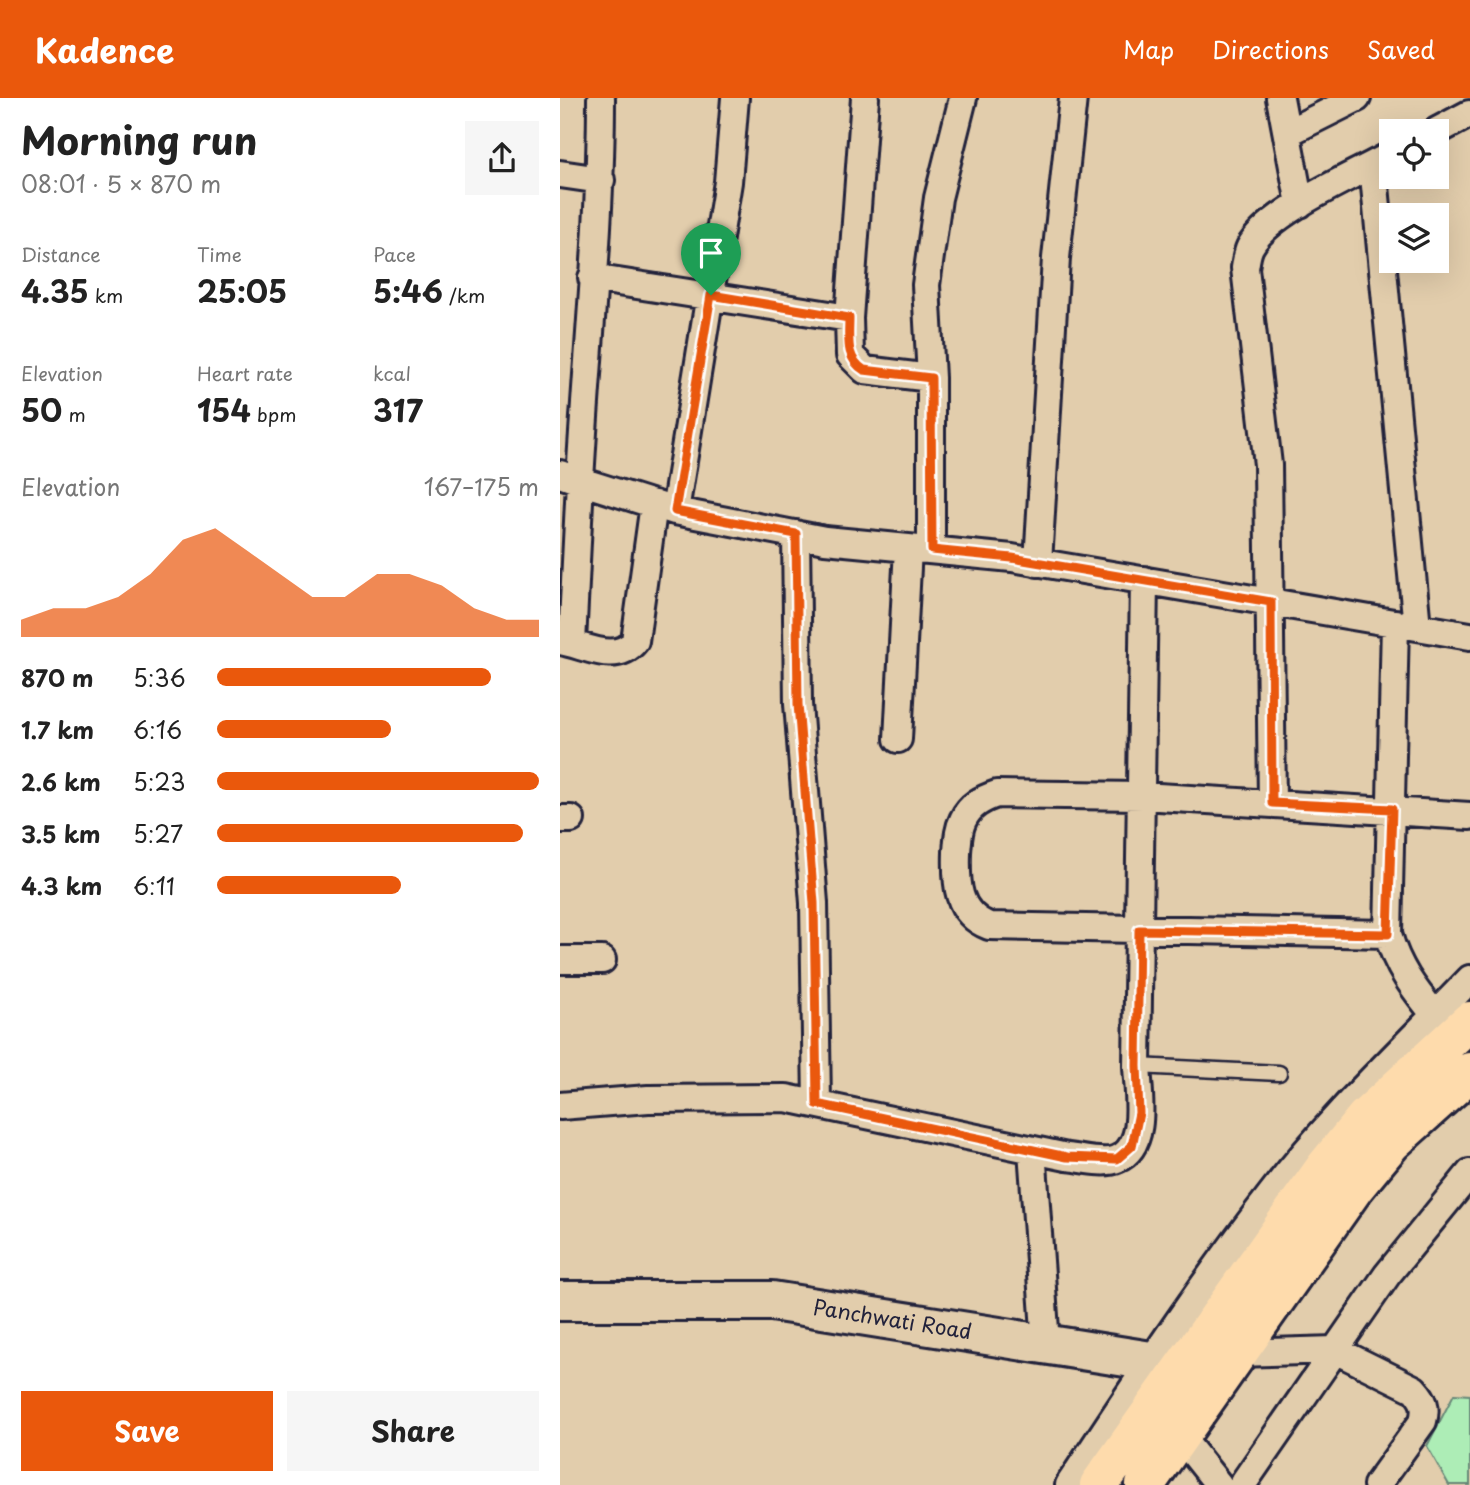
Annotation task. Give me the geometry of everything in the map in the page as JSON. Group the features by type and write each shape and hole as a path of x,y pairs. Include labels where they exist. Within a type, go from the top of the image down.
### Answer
{"main road":[{"path":"1098,1485 1167,1364 1365,1118 1453,1018"},
{"path":"1144,1485 1354,1188 1384,1151 1470,1072"}],"street":[{"path":"601,98 601,180 570,478 566,642 618,654 628,650 635,641 711,295 728,182 735,98"},
{"path":"865,98 848,346 857,365 864,370 931,378"},
{"path":"898,739 920,549 931,378 926,285 943,171 963,98"},
{"path":"1038,562 1056,258 1073,98"},
{"path":"1280,98 1300,204"},
{"path":"1287,134 1357,98"},
{"path":"1449,126 1470,116 1466,98"},
{"path":"1272,803 1268,465 1245,268 1249,248 1262,231 1300,204 1379,162"},
{"path":"560,174 601,180"},
{"path":"1383,189 1406,625 1392,809 1388,934 1404,976 1453,1018 1470,979"},
{"path":"592,278 849,318"},
{"path":"570,478 664,508 796,534 1038,562 1470,636"},
{"path":"796,534 798,704 814,903 817,1104"},
{"path":"560,1105 648,1099 786,1098 1032,1150 1106,1161 1117,1159 1125,1153 1132,1146 1139,1113 1137,1066 1144,580"},
{"path":"1388,934 989,926 969,913 956,886 958,833 963,819 979,800 996,794 1142,796 1392,809 1470,816"},
{"path":"560,960 602,960"},
{"path":"1032,1150 1046,1345"},
{"path":"1242,1485 1387,1275 1470,1173"},
{"name":"Panchwati Road","path":"560,1300 772,1301 1167,1364 1230,1363"},
{"path":"1230,1363 1335,1350 1398,1379 1423,1400 1423,1421 1388,1480"},
{"path":"1069,1485 1167,1364"},
{"path":"1180,1436 1219,1485"}],"lane":[{"path":"1137,1066 1279,1073"}],"green space":[{"path":"1454,1394 1470,1395 1470,1485 1449,1485 1427,1446"}],"route":[{"path":"711,295 849,318 848,346 852,360 857,365 864,370 931,378 932,550 1012,558 1271,602 1272,803 1392,809 1388,934 1139,930 1139,1113 1132,1146 1117,1159 1106,1161 1067,1157 817,1104 814,903 798,704 796,534 675,511 711,295"}]}
